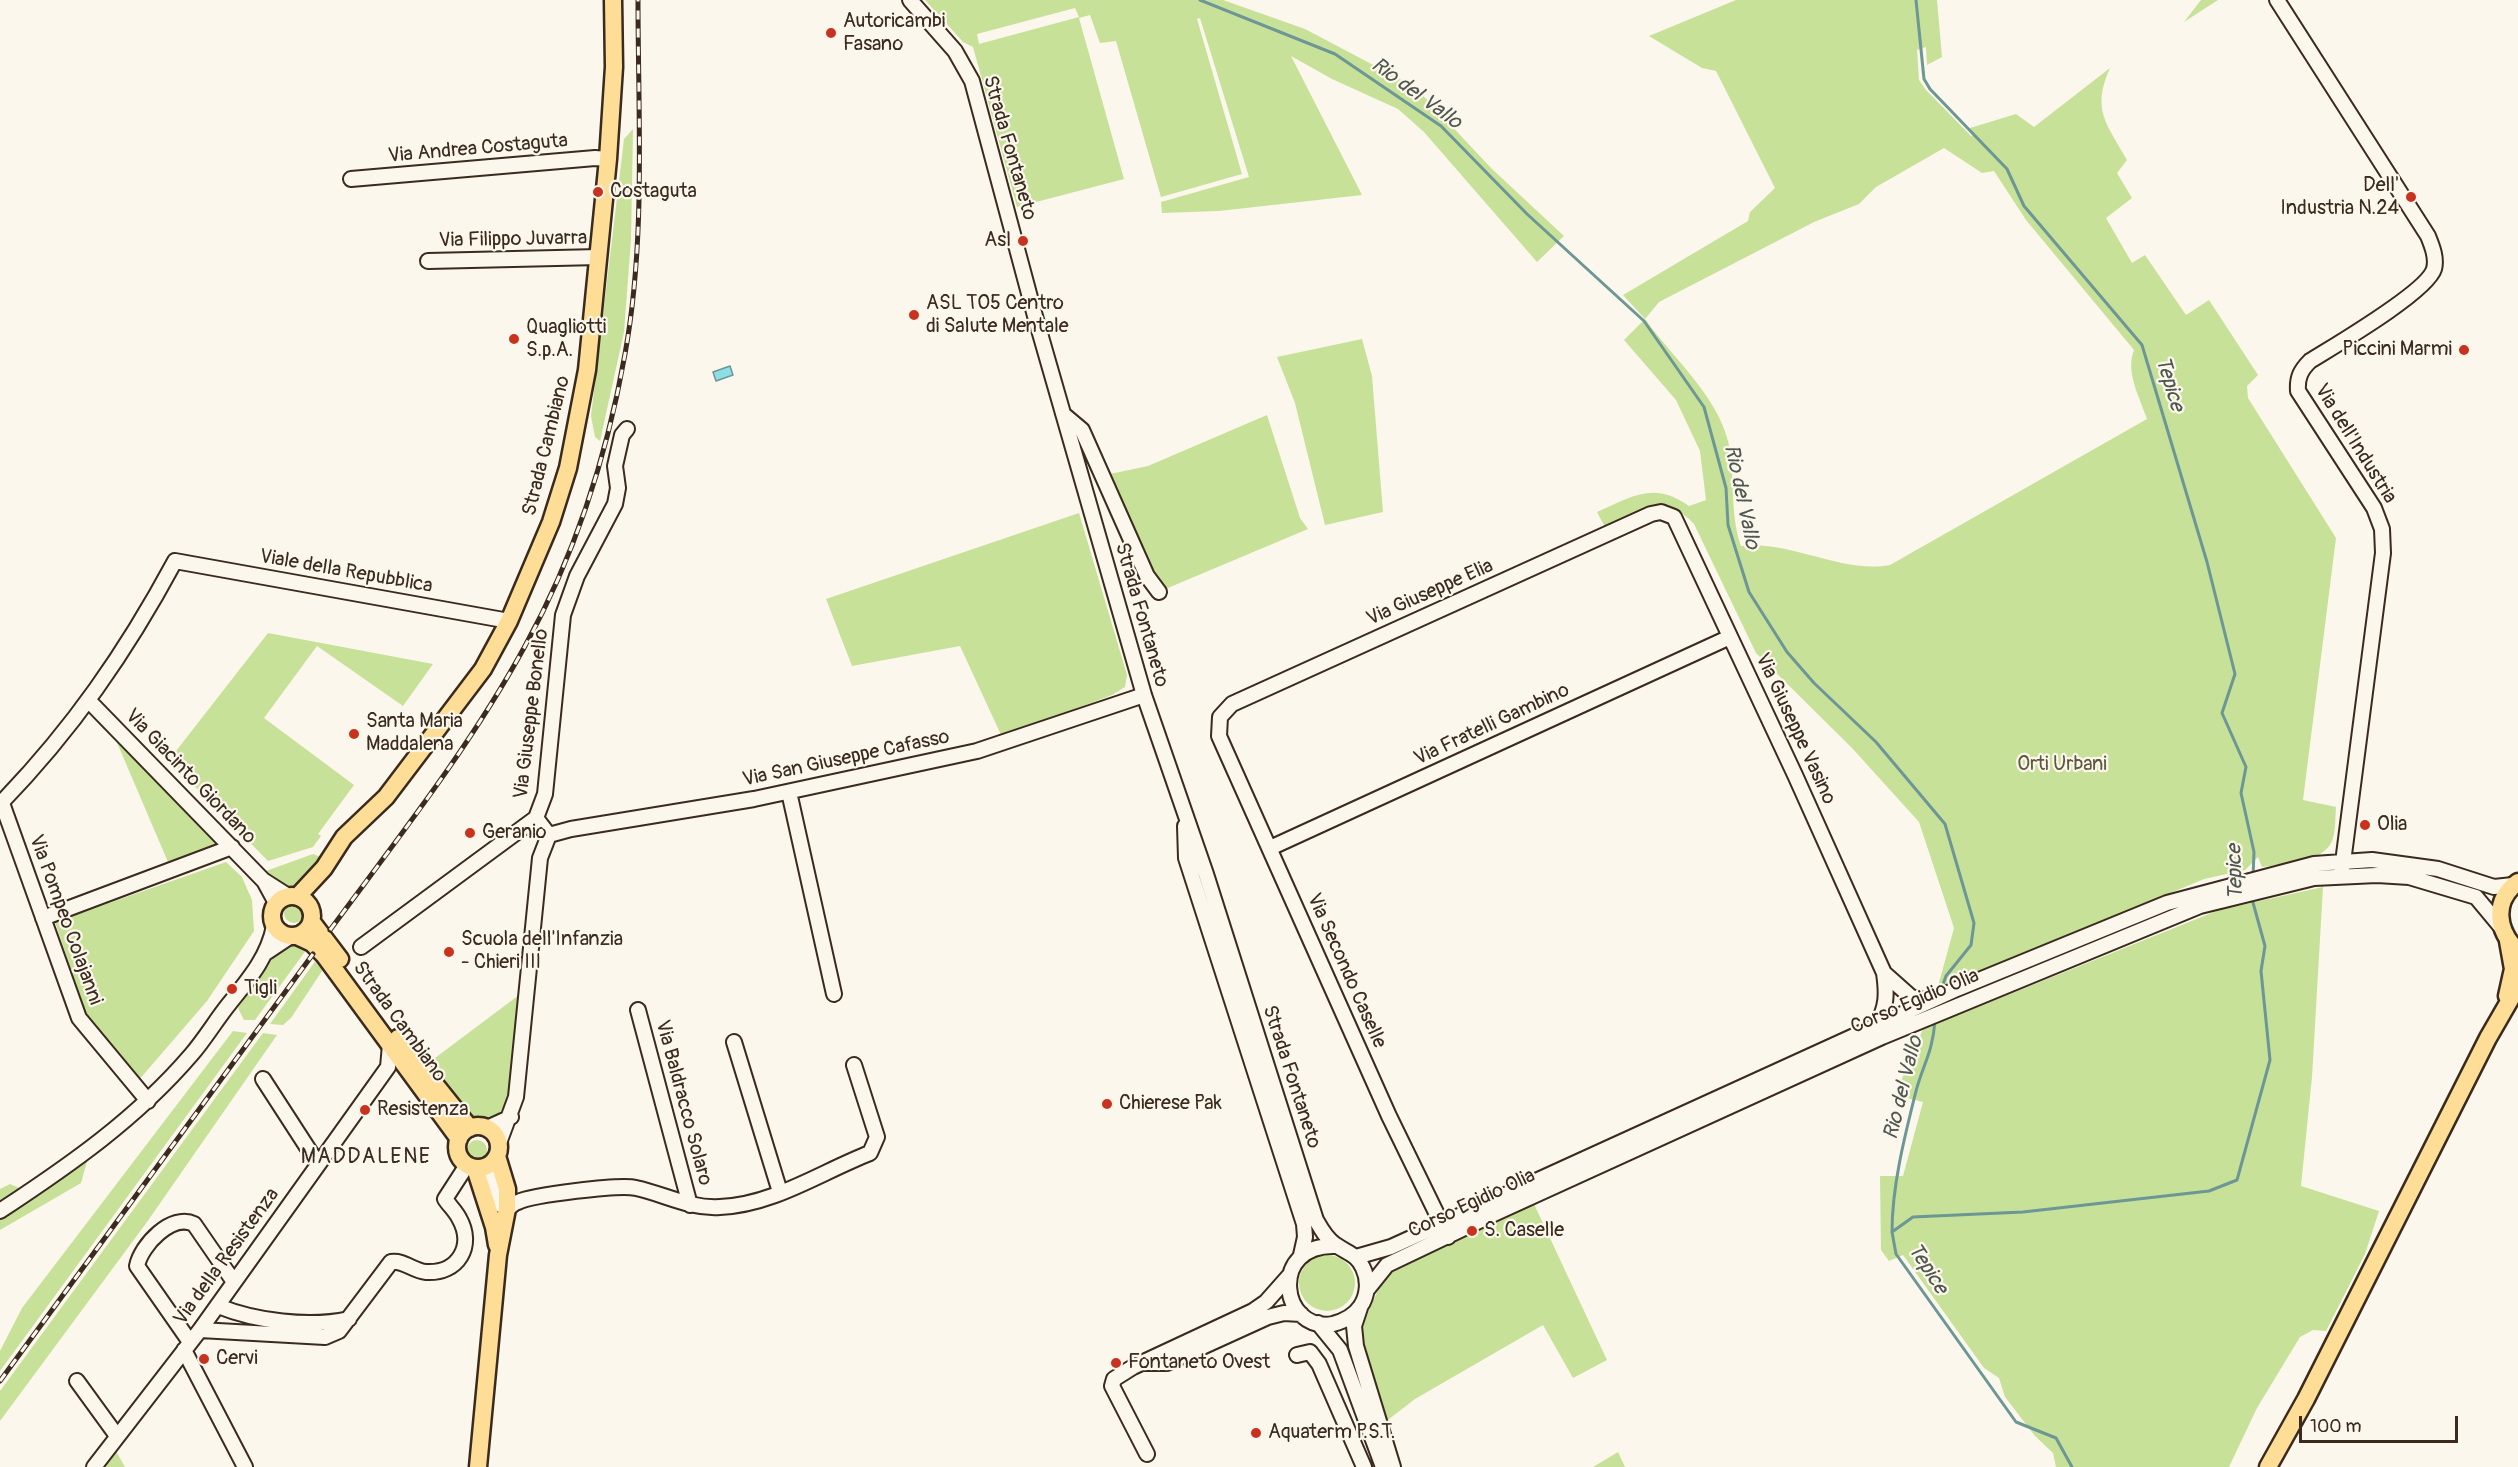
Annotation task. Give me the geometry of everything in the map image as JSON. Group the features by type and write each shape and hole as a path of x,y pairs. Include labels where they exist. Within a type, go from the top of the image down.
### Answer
{"main road":[{"name":"Strada Cambiano","path":"472,1132 297,904 344,837 386,797 483,669 509,621 551,522 568,468 582,405 608,159 614,67 614,0"},
{"path":"2506,1003 2512,969 2509,940 2501,904 2516,884"},
{"path":"274,926 272,914 297,904 304,933 294,936"},
{"name":"Strada Cambiano","path":"274,926 278,931 312,943 324,955 411,1074 472,1132"},
{"path":"2268,1467 2306,1399 2506,1003 2518,986"},
{"path":"478,1467 498,1255 507,1209 507,1189 485,1160 460,1156 472,1132 495,1134 485,1160 498,1255"}],"street":[{"name":"Strada Fontaneto","path":"910,0 955,51 972,81 1063,414 1144,695 1185,812 1316,1220 1336,1246 1356,1257"},
{"name":"Via dell'Industria","path":"2277,0 2428,236 2434,252 2434,269 2419,289 2310,361 2301,370 2297,382 2298,391 2374,508 2382,529 2383,553 2342,868"},
{"name":"Via Andrea Costaguta","path":"351,179 595,158 608,159"},
{"name":"Via Filippo Juvarra","path":"428,261 599,257"},
{"path":"1063,414 1082,430 1147,576 1159,592"},
{"name":"Via Giuseppe Bonello","path":"549,835 536,818 545,794 563,615 577,576 615,504 618,488 617,458 622,435 627,429"},
{"name":"Via Giuseppe Vasino","path":"1661,512 1674,517 1884,973 1886,1009 1876,1026"},
{"name":"Via Giuseppe Elia","path":"1220,717 1232,704 1651,514 1661,512"},
{"name":"Viale della Repubblica","path":"89,701 132,639 175,561 509,621"},
{"name":"Via Fratelli Gambino","path":"1270,848 1730,637"},
{"name":"Via San Giuseppe Cafasso","path":"549,835 571,829 789,792 977,751 1144,695"},
{"path":"1,804 89,701"},
{"name":"Via Giacinto Giordano","path":"89,701 263,880 297,904"},
{"name":"Via Secondo Caselle","path":"1220,717 1219,736 1380,1096 1448,1237"},
{"path":"789,792 834,994"},
{"name":"Via Pompeo Colajanni","path":"1,804 79,1018 148,1101"},
{"path":"1147,1454 1112,1386 1114,1378 1143,1362 1255,1310 1266,1302 1289,1276 1301,1256 1305,1237 1304,1224 1186,858 1185,812"},
{"path":"361,947 536,818"},
{"path":"200,1330 325,1337 339,1331 391,1262 399,1260 427,1272 447,1270 458,1262 465,1247 460,1220 445,1200 485,1160 511,1117 516,1097 540,858 549,835"},
{"path":"43,918 232,848"},
{"name":"Corso Egidio Olia","path":"1367,1290 1387,1265 1926,1018 2190,910 2372,860 2404,862 2438,869 2494,887 2516,884"},
{"name":"Corso Egidio Olia","path":"1356,1257 1390,1246 1597,1155 1957,989 2167,903 2244,880 2314,864 2409,878 2476,897 2509,940"},
{"path":"0,1211 86,1154 148,1101 201,1043 247,983 267,952 274,926"},
{"path":"267,952 294,936"},
{"name":"Via Giuseppe Vasino","path":"1884,973 1911,997 1930,1001"},
{"name":"Via Baldracco Solaro","path":"638,1010 690,1205"},
{"path":"734,1042 780,1192"},
{"path":"390,1045 388,1067 411,1074"},
{"path":"507,1209 519,1201 606,1186 633,1187 690,1205 720,1208 753,1202 780,1192 870,1154 877,1137 854,1065"},
{"name":"Via della Resistenza","path":"94,1467 218,1306 388,1067"},
{"path":"263,1079 318,1164"},
{"path":"472,1132 511,1117"},
{"path":"234,1282 194,1224 186,1220 174,1223 144,1248 137,1266 187,1346 245,1467"},
{"path":"1301,1256 1311,1248 1336,1246"},
{"path":"1356,1257 1363,1267 1367,1290 1354,1326 1356,1346 1393,1467"},
{"path":"1289,1276 1290,1297 1301,1314"},
{"path":"218,1306 235,1313 279,1320 329,1323 349,1319"},
{"path":"1318,1323 1342,1322 1361,1306"},
{"path":"1143,1362 1167,1363 1268,1317 1284,1313 1301,1314 1318,1323 1340,1350 1383,1467"},
{"path":"1297,1355 1310,1352 1319,1364 1364,1467"},
{"path":"77,1381 117,1436"}],"green space":[{"path":"925,0 1223,0 1305,29 1415,87 1492,169 1564,236 1537,262 1424,132 1398,109 1332,79 1291,56 1362,195 1219,211 1162,213 1161,202 1249,177 1200,18 1197,19 1242,174 1161,197 1116,41 1100,43 1090,15 1079,18 1124,179 1017,207 973,47 963,42","holes":["1075,8 1079,17 979,44 977,34"]},
{"name":"Orti Urbani","path":"1736,0 1937,0 1942,57 1927,65 1926,47 1917,50 1919,80 1972,137 1970,128 2016,114 2034,127 2110,68 2104,83 2102,106 2108,126 2127,160 2117,173 2132,198 2106,218 2132,263 2145,255 2186,315 2209,300 2258,375 2247,386 2248,398 2336,538 2303,800 2336,807 2332,841 2320,854 2301,861 2262,867 2258,857 2245,870 2204,879 1937,990 1954,928 1919,822 1852,748 1756,653 1694,524 1671,508 1661,506 1640,510 1605,527 1597,512 1643,494 1665,494 1689,506 1706,500 1700,451 1676,400 1624,340 1645,319 1623,295 1748,221 1750,212 1775,188 1716,71 1702,68 1649,36","holes":["1944,148 1982,173 1994,171 2026,220 2134,350 2132,376 2147,419 1890,565 1872,567 1853,565 1778,548 1760,545 1741,546 1735,520 1728,441 1714,407 1704,392 1645,319 1659,302 1814,222 1859,204 1876,187"]},
{"path":"2201,0 2218,0 2184,22"},
{"path":"633,129 631,240 624,332 600,441 595,437 591,416 624,139"},
{"path":"1362,339 1372,376 1383,512 1325,525 1295,403 1277,357"},
{"path":"1267,415 1300,518 1308,529 1163,590 1155,582 1105,475 1148,466"},
{"path":"1079,513 1127,675 1125,687 1112,695 1002,737 960,646 852,666 826,599"},
{"path":"268,633 433,664 403,706 317,646 264,718 354,785 318,834 321,836 313,847 268,861 169,760"},
{"path":"115,738 217,845 168,862"},
{"path":"313,854 321,857 307,878 297,884 284,886 266,871"},
{"path":"226,862 242,877 252,900 254,931 207,1001 138,1081 86,1015 55,922"},
{"path":"2323,887 2312,1077 2301,1186 2379,1211 2365,1254 2326,1331 2313,1330 2300,1337 2257,1408 2229,1467 2056,1467 2053,1453 2035,1436 2005,1397 1999,1378 1984,1368 1903,1255 1889,1261 1881,1250 1880,1176 1903,1176 1923,1102 1895,1095 1923,1029 2219,910"},
{"path":"294,903 301,906 304,913 301,920 294,923 287,920 284,913 287,906"},
{"path":"291,944 300,944 307,949 255,1020 244,1020 238,1008 279,950"},
{"path":"319,956 324,968 291,1018 283,1025 270,1024"},
{"path":"519,995 508,1097 500,1112 492,1118 474,1121 427,1064"},
{"path":"233,1031 247,1033 0,1371 0,1351 22,1308"},
{"path":"263,1033 277,1035 147,1222 0,1421 0,1391"},
{"path":"473,1140 481,1140 487,1146 487,1154 481,1160 473,1160 467,1154 467,1146"},
{"path":"88,1158 81,1183 0,1230 0,1215"},
{"path":"10,1184 22,1189 0,1202 0,1189"},
{"path":"1534,1204 1607,1360 1573,1378 1543,1325 1415,1399 1384,1423 1360,1335 1385,1277 1404,1263"},
{"path":"1327,1255 1338,1257 1347,1263 1353,1272 1355,1283 1353,1294 1347,1303 1338,1309 1327,1311 1316,1309 1307,1303 1301,1294 1299,1283 1301,1272 1307,1263 1316,1257"},
{"path":"112,1444 125,1467 94,1467"},
{"path":"1618,1452 1625,1467 1593,1467"}],"water":[{"path":"730,366 733,375 716,381 713,372"}],"waterway":[{"name":"Rio del Vallo","path":"1200,0 1335,54 1441,126 1527,214 1644,321 1704,407 1726,488 1728,525 1749,592 1787,652 1814,683 1876,742 1945,824 1974,923 1971,945 1946,976 1941,990"},
{"name":"Tepice","path":"1916,0 1924,79 1930,89 2007,169 2024,206 2142,345 2207,562 2235,674 2222,713 2246,767 2241,793 2254,852 2253,877"},
{"name":"Tepice","path":"2072,1467 2056,1438 2016,1422 1896,1254 1892,1232 1913,1217 2023,1212 2209,1191 2237,1180 2270,1060 2261,971 2265,946 2252,899"},
{"name":"Rio del Vallo","path":"1892,1232 1899,1163 1915,1095 1930,1051 1935,1020"}],"railway":[{"path":"330,930 457,756 504,683 543,612 574,541 587,504 618,392 632,311 639,178 638,0"},
{"path":"0,1381 313,954"}],"place":[{"name":"Autoricambi Fasano","path":"831,33"},
{"name":"Costaguta","path":"598,192"},
{"name":"Dell' Industria N.24","path":"2411,197"},
{"name":"Asl","path":"1023,241"},
{"name":"ASL TO5 Centro di Salute Mentale","path":"914,315"},
{"name":"Quagliotti S.p.A.","path":"514,339"},
{"name":"Piccini Marmi","path":"2464,350"},
{"name":"Santa Maria Maddalena","path":"354,734"},
{"name":"Olia","path":"2365,825"},
{"name":"Geranio","path":"470,833"},
{"name":"Scuola dell'Infanzia - Chieri III","path":"449,952"},
{"name":"Tigli","path":"232,989"},
{"name":"Chierese Pak","path":"1107,1104"},
{"name":"Resistenza","path":"365,1110"},
{"name":"S. Caselle","path":"1472,1231"},
{"name":"Cervi","path":"204,1359"},
{"name":"Fontaneto Ovest","path":"1116,1363"},
{"name":"Aquaterm P.S.T.","path":"1256,1433"}],"district":[{"name":"MADDALENE","path":"366,1158"}]}
